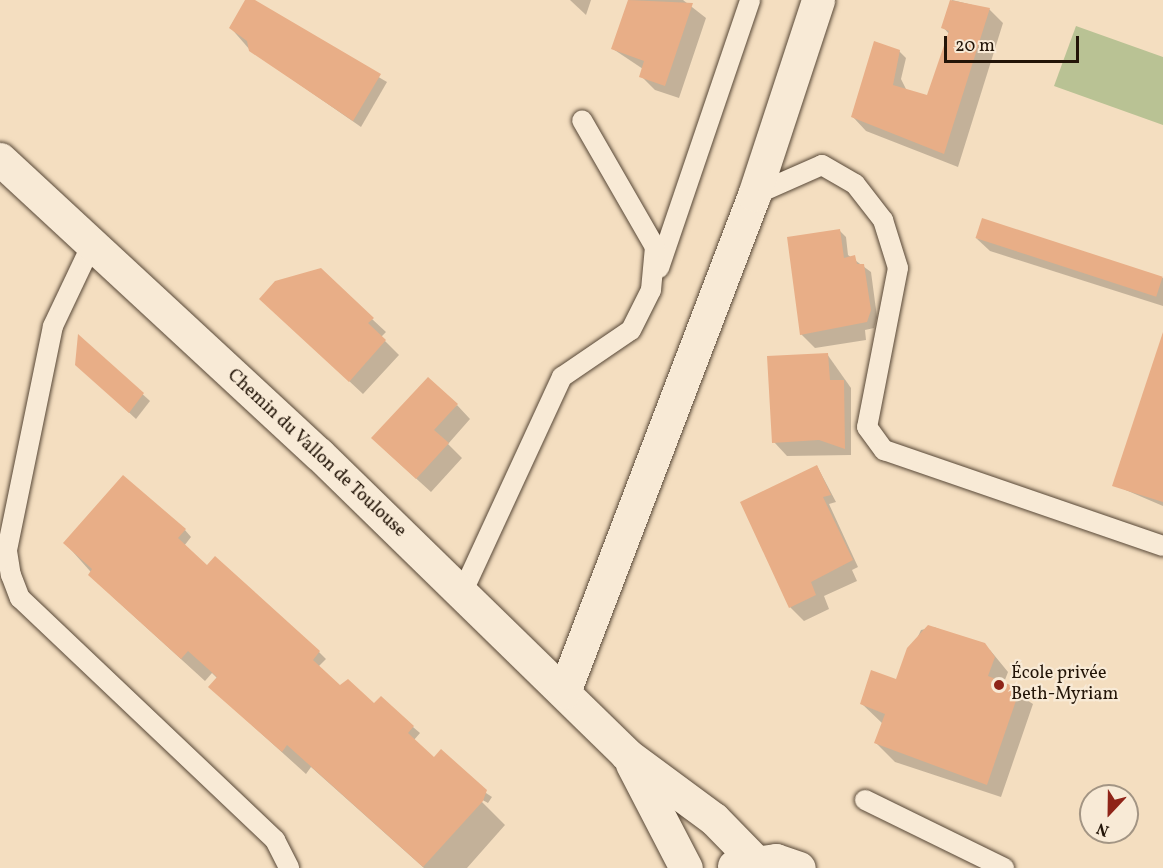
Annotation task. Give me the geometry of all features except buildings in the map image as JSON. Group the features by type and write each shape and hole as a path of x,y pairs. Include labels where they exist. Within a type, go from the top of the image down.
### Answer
{"street":[{"path":"564,692 754,195 818,0"},
{"name":"Chemin du Vallon de Toulouse","path":"0,159 463,591 626,754 714,819 742,864"},
{"name":"Chemin du Vallon de Toulouse","path":"626,754 686,868"},
{"path":"742,864 799,868"}],"lane":[{"path":"463,591 562,377 631,330 651,290 702,156 750,0"},
{"path":"582,120 655,247 651,290"},
{"path":"754,195 822,165 855,184 883,220 898,267 867,427 884,450 1163,546"},
{"path":"91,246 52,326 7,551 10,575 20,598 275,840 289,868"},
{"path":"865,800 1004,868"}],"green space":[{"path":"1076,26 1163,57 1163,125 1054,86"}],"place":[{"name":"École privée Beth-Myriam","path":"999,685"}]}
